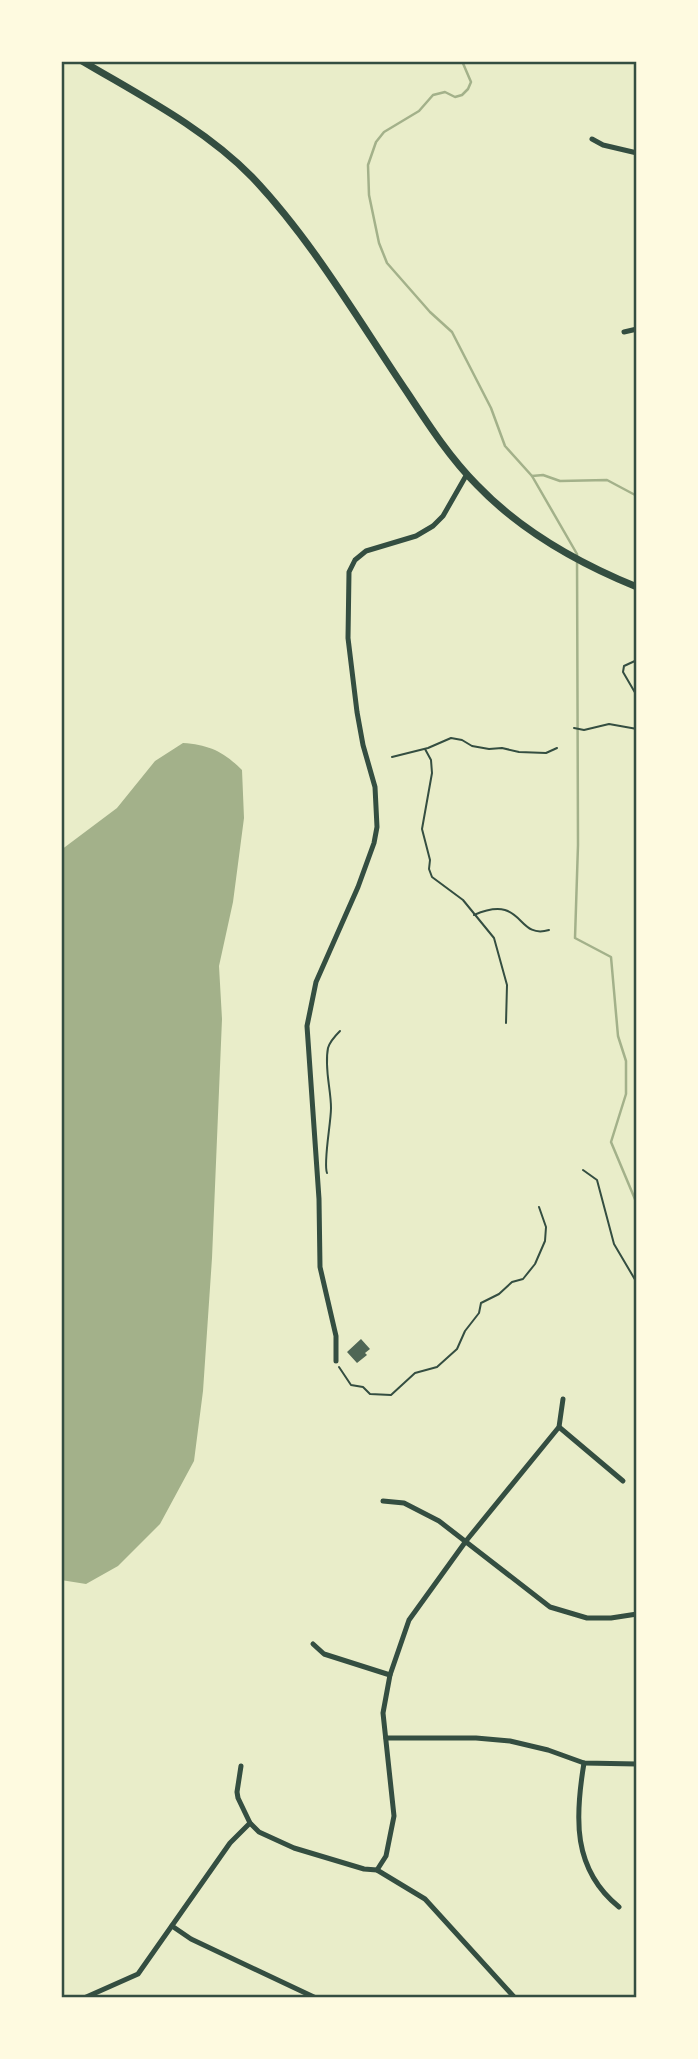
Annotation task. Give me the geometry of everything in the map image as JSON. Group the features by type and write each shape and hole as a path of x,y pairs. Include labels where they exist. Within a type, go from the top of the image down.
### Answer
{"main road":[{"path":"82,61 185,122 251,176 306,242 428,424 467,474 502,508 562,551 598,571 637,587"}],"street":[{"path":"592,139 603,145 637,153"},
{"path":"624,331 637,329"},
{"path":"336,1361 336,1336 320,1267 319,1199 307,1026 309,1004 316,982 358,887 377,827 375,787 357,712 348,638 348,580 355,560 366,551 416,536 433,527 443,516 467,474"},
{"path":"377,1870 386,1856 394,1815 383,1713 390,1675 409,1620 466,1541 559,1427 563,1399"},
{"path":"559,1427 623,1481"},
{"path":"383,1501 404,1503 439,1521 550,1607 587,1618 637,1614"},
{"path":"313,1644 324,1654 390,1675"},
{"path":"386,1738 510,1741 548,1750 584,1763 637,1764"},
{"path":"584,1763 578,1824 582,1850 591,1875 605,1895 619,1907"},
{"path":"241,1766 238,1798 250,1823 259,1832 294,1848 364,1870 377,1870 425,1899 516,1998"},
{"path":"84,1998 138,1974 230,1843 250,1823"},
{"path":"172,1926 191,1939 316,1998"}],"path":[{"path":"637,660 624,666 623,672 637,696"},
{"path":"574,728 584,730 609,724 637,729"},
{"path":"392,757 425,749 450,738 462,740 472,746 519,752 546,752 557,748"},
{"path":"425,749 431,760 432,773 422,829 430,860 429,869 432,877 463,900 494,939 507,985 506,1023"},
{"path":"474,915 497,907 511,911 535,932 550,930"},
{"path":"327,1173 325,1167 331,1107 327,1073 328,1048 333,1037 340,1031"},
{"path":"583,1170 597,1180 614,1244 637,1283"},
{"path":"336,1361 351,1385 363,1387 370,1394 391,1395 415,1373 437,1367 457,1349 465,1331 479,1313 481,1303 499,1294 512,1282 523,1279 535,1264 545,1241 546,1227 539,1208"}],"shaded area":[{"path":"183,743 215,750 242,770 244,818 233,902 219,966 222,1019 212,1258 203,1391 194,1461 160,1524 118,1566 86,1584 61,1580 61,850 117,808 155,761"}],"building":[{"path":"361,1339 370,1349 357,1363 347,1352"}],"waterway":[{"path":"462,61 471,82 462,95 455,97 445,92 433,95 419,111 384,132 376,142 368,165 369,195 379,243 387,263 430,312 452,332 491,408 505,446 532,476 577,554 578,845 575,938 611,957 618,1036 626,1061 626,1094 611,1142 637,1204"},
{"path":"532,476 543,475 560,481 607,480 637,496"}]}
